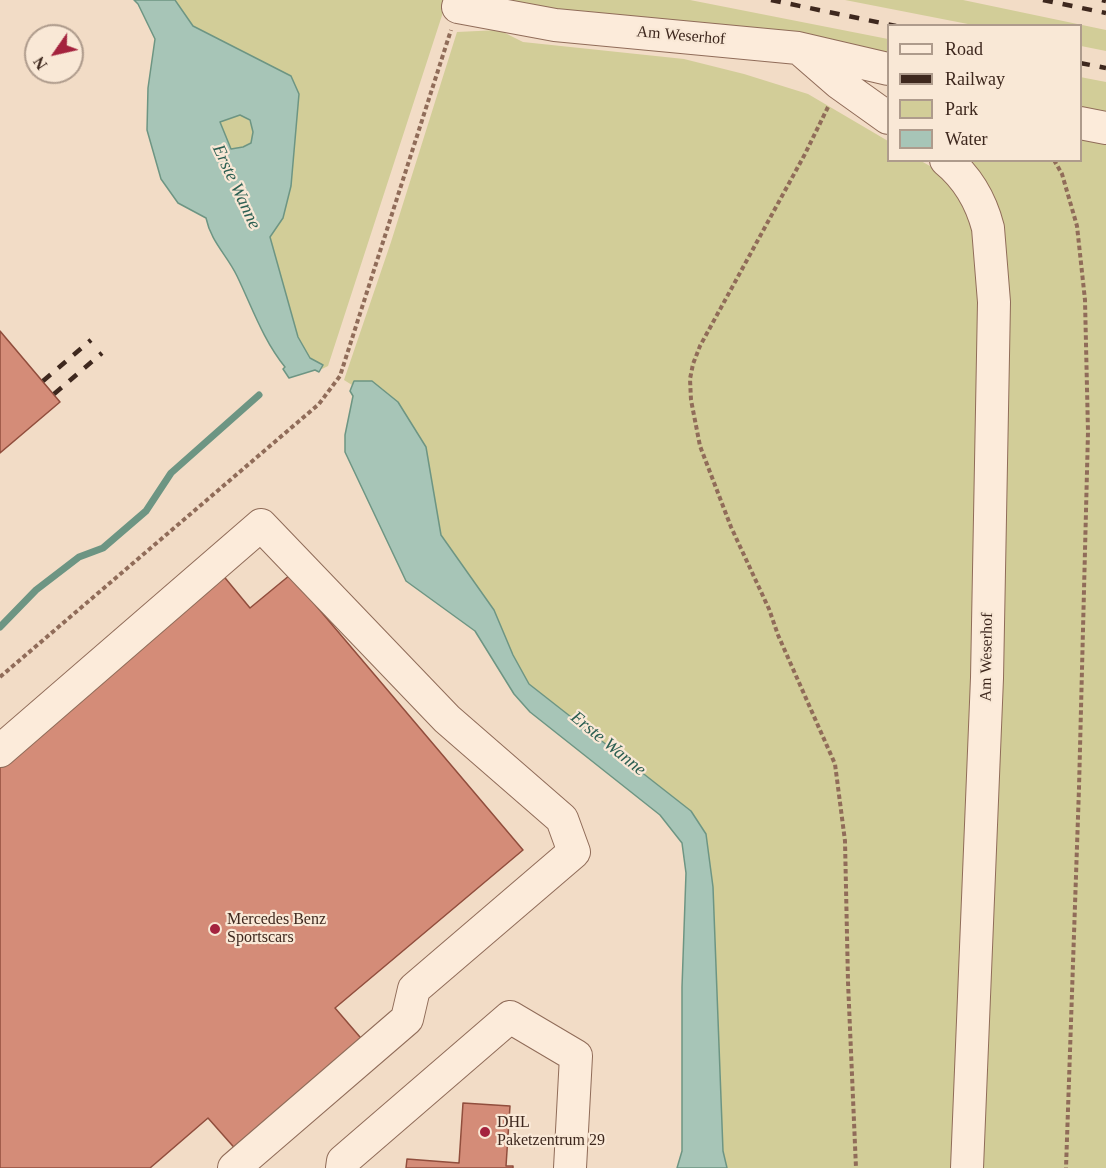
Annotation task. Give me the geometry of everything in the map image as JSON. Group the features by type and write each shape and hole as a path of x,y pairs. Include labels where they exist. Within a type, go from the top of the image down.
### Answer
{"street":[{"name":"Am Weserhof","path":"459,4 555,25 798,48 887,69"},
{"path":"798,48 839,83 887,117"},
{"path":"1082,123 1106,128"},
{"name":"Am Weserhof","path":"948,162 968,181 985,216 994,302 987,678 967,1168"},
{"path":"0,751 261,525 447,719 562,819 574,852 414,989 407,1019 234,1168"},
{"path":"342,1168 343,1161 510,1017 576,1056 570,1168"}],"path":[{"path":"0,677 319,404 340,376 459,4"},
{"path":"839,83 806,154 700,346 690,379 694,419 710,473 731,527 836,764 845,841 856,1168"},
{"path":"1055,162 1062,174 1077,226 1085,300 1088,432 1079,800 1066,1168"}],"green space":[{"path":"175,0 447,0 328,366 322,369 322,365 310,358 298,337 270,237 283,218 291,186 299,94 291,76 193,26"},
{"path":"498,0 690,0 887,39 887,61 636,20 499,2"},
{"path":"845,0 963,0 1077,24 968,24"},
{"path":"1082,25 1106,30 1106,51 1082,46"},
{"path":"499,30 523,42 684,59 744,74 808,94 887,140 887,162 923,162 939,171 961,200 977,238 980,319 980,509 953,1168 727,1168 723,1151 713,887 706,834 691,811 529,684 513,655 494,610 441,535 426,447 372,381 354,381 352,385 344,380 391,242 457,32"},
{"path":"1082,77 1106,82 1106,116 1082,118"},
{"path":"240,115 249,120 254,132 251,143 231,149 220,122"},
{"path":"1082,137 1106,142 1106,1168 974,1168 999,301 955,162 1082,162"}],"water":[{"name":"Erste Wanne","path":"134,0 175,0 193,26 291,76 299,94 291,186 283,218 270,237 298,337 310,358 323,365 319,372 315,370 289,378 283,369 285,367 264,335 233,268 215,241 206,218 178,203 161,179 147,130 148,88 155,39","holes":["240,115 250,120 253,132 251,143 231,149 220,122"]},
{"path":"354,381 372,381 398,402 426,447 441,535 494,610 513,655 529,684 691,811 706,834 713,887 723,1151 727,1168 677,1168 682,1151 682,987 686,873 682,843 660,815 530,712 514,694 475,631 406,581 345,452 345,435 353,396 350,391"}],"building":[{"path":"0,331 60,402 0,453"},
{"name":"Mercedes Benz Sportscars","path":"221,573 250,608 290,575 523,850 335,1008 366,1044 239,1153 208,1118 150,1168 0,1168 0,764"},
{"name":"DHL Paketzentrum 29","path":"463,1103 510,1106 506,1166 513,1166 513,1168 406,1168 407,1159 459,1163"}],"waterway":[{"path":"0,627 36,590 79,557 103,548 146,511 171,473 259,395"}],"railway":[{"path":"771,0 887,24"},
{"path":"1043,0 1106,13"},
{"path":"1102,0 1106,1"},
{"path":"1082,63 1106,68"},
{"path":"43,381 91,340"},
{"path":"54,394 102,353"}],"place":[{"name":"Mercedes Benz Sportscars","path":"215,929"},
{"name":"DHL Paketzentrum 29","path":"485,1132"}]}
